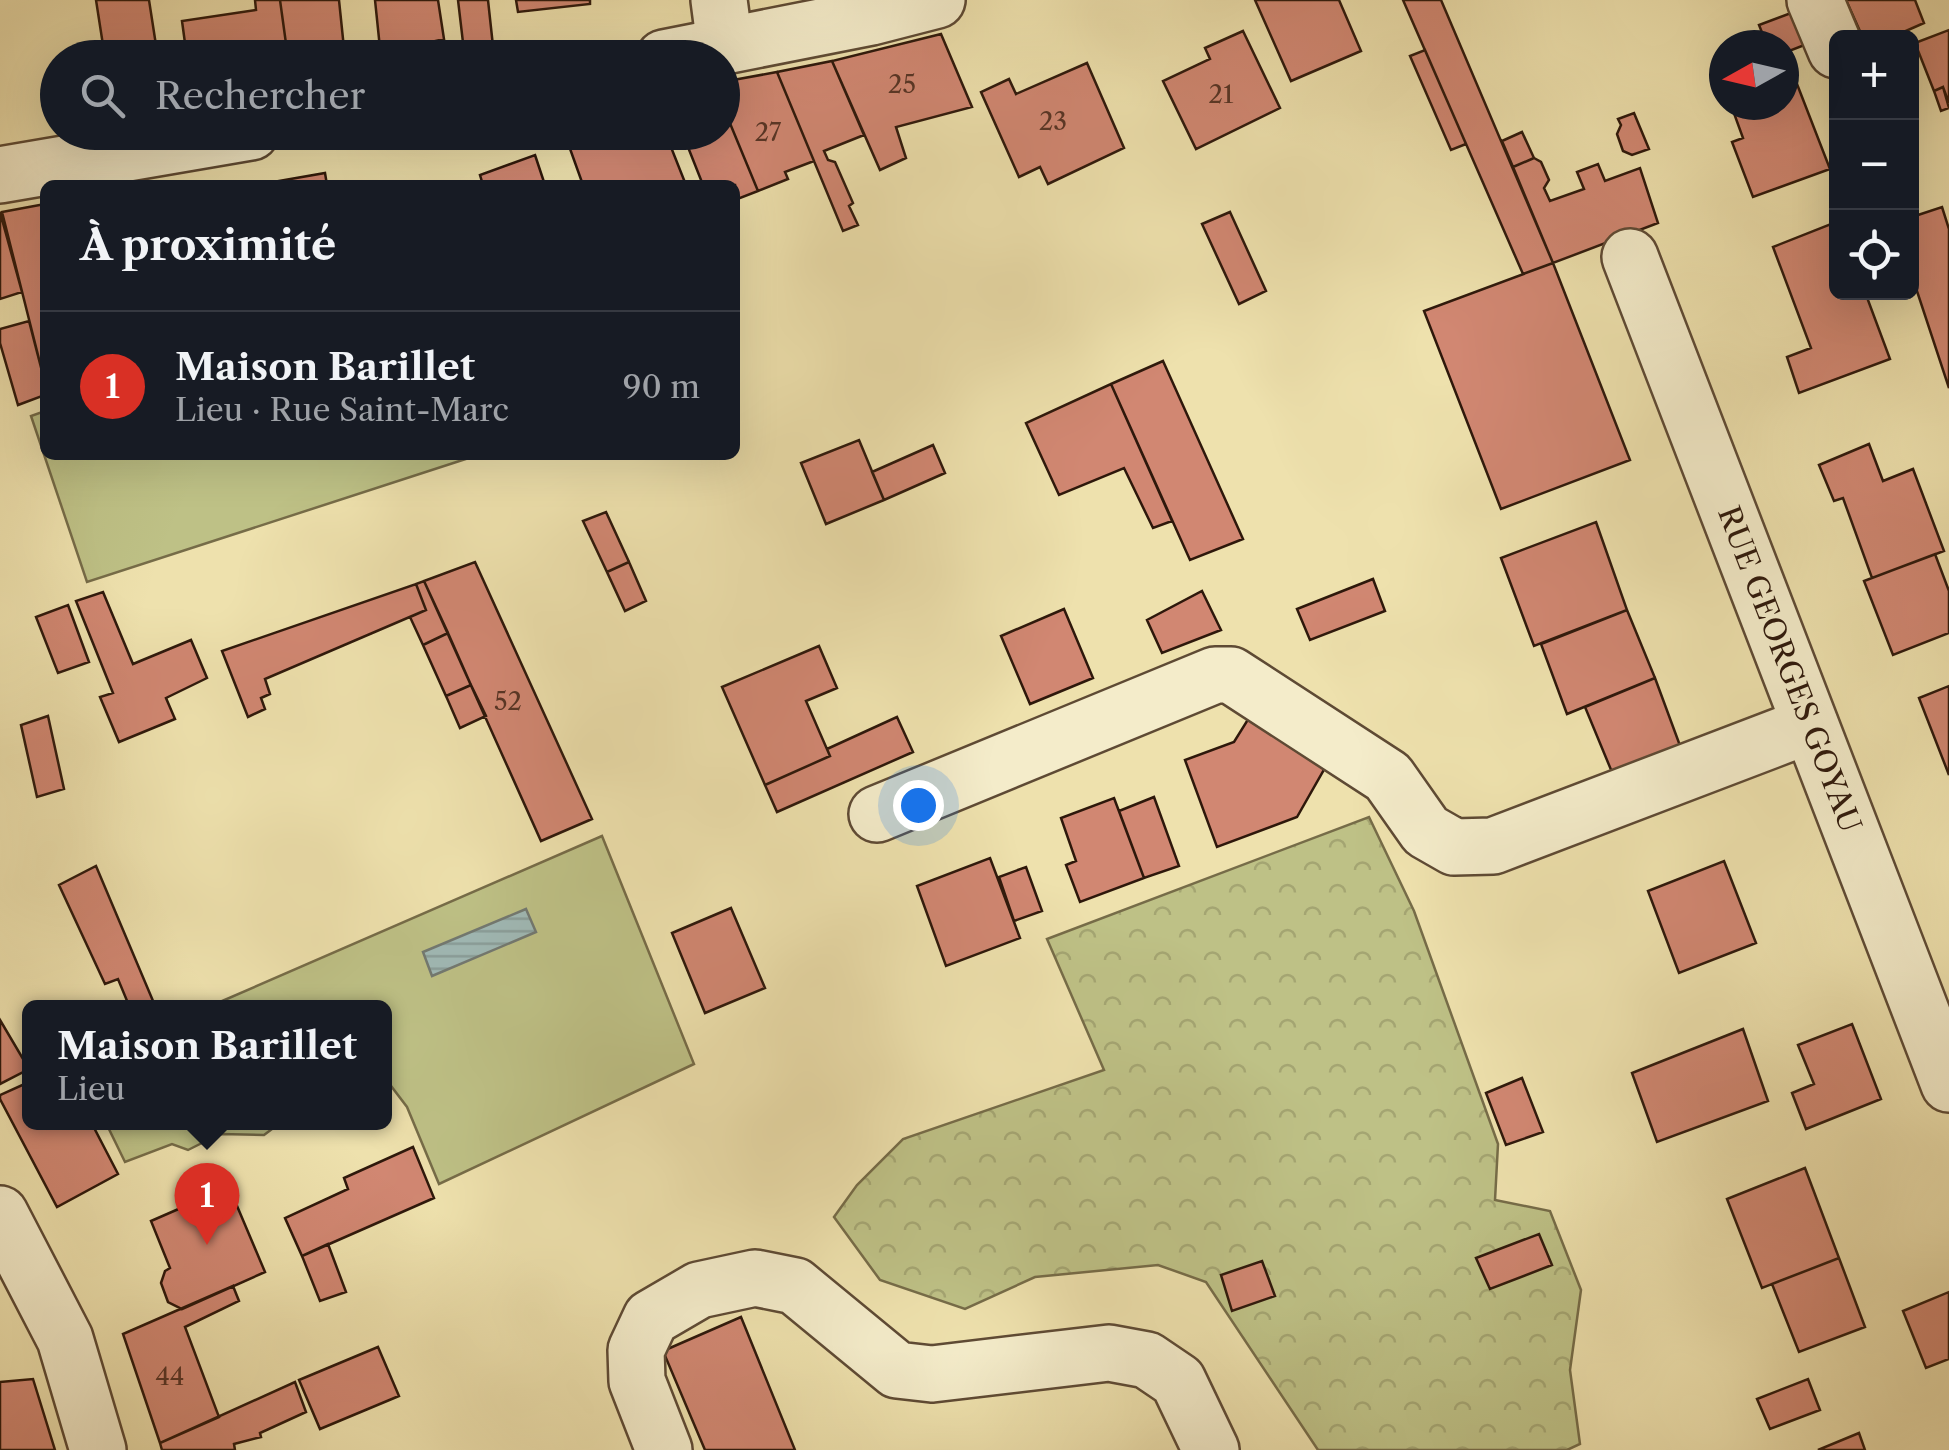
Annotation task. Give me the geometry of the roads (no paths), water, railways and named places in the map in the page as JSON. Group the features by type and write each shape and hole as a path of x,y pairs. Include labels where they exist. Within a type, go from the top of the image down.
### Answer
{"street":[{"path":"694,40 722,23 871,17 937,0"},
{"path":"1816,0 1829,32"},
{"path":"0,176 148,150"},
{"name":"RUE GEORGES GOYAU","path":"1630,257 1949,1084"},
{"path":"877,814 1215,675 1231,676 1388,777 1426,831 1454,847 1493,846 1810,725"},
{"path":"0,1214 64,1339 98,1450"},
{"path":"664,1450 636,1381 636,1350 651,1318 700,1290 755,1278 795,1286 897,1370 932,1374 1109,1353 1148,1360 1178,1381 1211,1450"}],"water":[{"path":"526,909 536,932 432,976 423,952"}],"place":[{"name":"Maison Barillet","path":"207,1245"}]}
